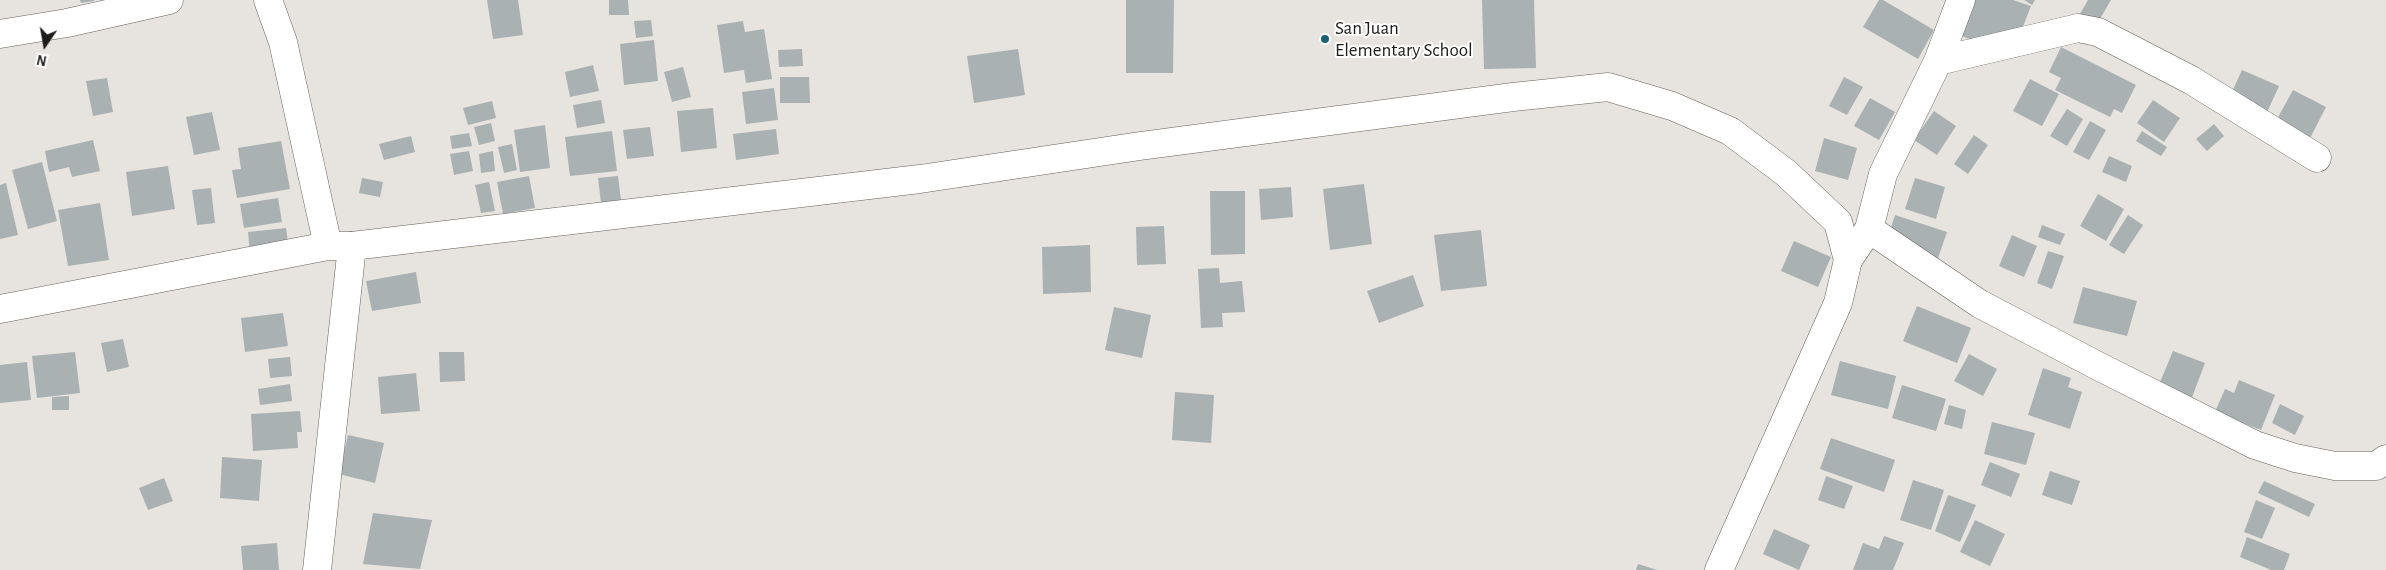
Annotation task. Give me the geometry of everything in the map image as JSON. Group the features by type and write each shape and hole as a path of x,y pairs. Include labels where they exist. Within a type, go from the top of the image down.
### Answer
{"street":[{"path":"0,34 67,23 169,0"},
{"path":"268,0 283,42 340,246 317,570"},
{"path":"1719,570 1838,303 1848,260 1869,229 1883,174 1938,61 1961,0"},
{"path":"1938,61 2078,28 2098,32 2191,80 2317,158"},
{"path":"0,308 340,246 920,179 1160,144 1513,97 1608,87 1672,106 1730,132 1786,173 1838,222 1848,260"},
{"path":"1869,229 1980,304 2255,445 2295,458 2335,466 2376,466 2386,459"}],"building":[{"path":"80,0 94,0 94,1 81,3"},
{"path":"487,0 518,0 523,35 493,39"},
{"path":"609,0 628,0 629,15 609,15"},
{"path":"1126,0 1174,0 1173,73 1126,73"},
{"path":"1482,0 1534,0 1536,68 1484,69"},
{"path":"1879,0 1883,0 1934,30 1918,59 1863,27"},
{"path":"1969,0 2013,0 2031,6 2017,42 1991,47 1956,34"},
{"path":"2024,0 2035,0 2032,5"},
{"path":"2088,0 2111,0 2097,24 2080,14"},
{"path":"651,20 653,36 636,38 634,21"},
{"path":"743,21 745,32 764,29 772,79 746,83 744,70 724,73 717,25"},
{"path":"654,40 658,81 624,85 620,44"},
{"path":"2061,47 2136,85 2122,113 2114,109 2110,117 2055,90 2061,78 2049,72"},
{"path":"802,49 803,66 779,67 778,50"},
{"path":"1018,49 1025,95 974,103 967,56"},
{"path":"593,65 599,91 570,97 565,72"},
{"path":"683,67 691,97 672,102 664,72"},
{"path":"2242,70 2279,86 2264,119 2227,103"},
{"path":"780,77 809,77 810,103 780,103"},
{"path":"1844,77 1863,87 1847,115 1829,106"},
{"path":"107,78 113,112 93,116 86,81"},
{"path":"2030,79 2059,94 2042,126 2013,111"},
{"path":"774,88 778,120 746,124 742,92"},
{"path":"2293,90 2326,107 2305,148 2271,130"},
{"path":"1870,98 1895,112 1879,140 1854,126"},
{"path":"601,100 605,123 577,128 573,105"},
{"path":"2153,100 2180,118 2164,142 2137,123"},
{"path":"492,101 496,118 468,125 463,108"},
{"path":"713,108 717,148 681,152 677,111"},
{"path":"2067,109 2083,119 2067,146 2050,136"},
{"path":"1934,111 1956,126 1937,155 1914,140"},
{"path":"212,112 220,150 194,155 186,117"},
{"path":"2090,121 2106,130 2089,160 2073,152"},
{"path":"491,123 495,141 479,145 474,127"},
{"path":"2214,124 2224,136 2207,151 2196,139"},
{"path":"545,125 550,168 520,172 514,130"},
{"path":"650,127 654,156 627,159 623,130"},
{"path":"776,129 779,154 736,160 733,134"},
{"path":"612,131 617,171 570,176 565,137"},
{"path":"2142,131 2167,147 2161,156 2136,141"},
{"path":"469,133 472,146 452,149 450,136"},
{"path":"1974,135 1988,145 1968,174 1954,164"},
{"path":"411,136 415,152 384,160 379,144"},
{"path":"1824,138 1857,148 1848,180 1815,171"},
{"path":"93,140 100,171 72,177 69,167 49,172 45,151"},
{"path":"281,141 290,189 237,198 232,170 241,169 238,148"},
{"path":"512,144 517,170 504,173 498,147"},
{"path":"469,151 473,171 454,175 450,154"},
{"path":"493,151 495,171 481,173 479,154"},
{"path":"2109,156 2132,166 2126,182 2102,172"},
{"path":"42,162 57,221 28,229 12,170"},
{"path":"168,166 175,209 132,216 126,172"},
{"path":"529,176 535,208 503,214 497,182"},
{"path":"618,176 622,209 602,211 598,178"},
{"path":"362,178 383,182 380,197 359,193"},
{"path":"1915,178 1945,187 1936,219 1905,209"},
{"path":"489,182 495,211 481,213 475,185"},
{"path":"6,183 18,235 0,239 0,185"},
{"path":"1364,184 1372,244 1330,250 1323,189"},
{"path":"1291,187 1293,217 1261,220 1259,189"},
{"path":"211,188 215,223 197,225 192,190"},
{"path":"1210,191 1245,191 1245,254 1211,255"},
{"path":"2098,194 2124,209 2106,241 2080,226"},
{"path":"278,198 282,222 244,228 240,204"},
{"path":"100,203 109,260 68,266 58,210"},
{"path":"1895,215 1947,232 1937,261 1886,243"},
{"path":"2128,215 2143,225 2124,254 2109,245"},
{"path":"2042,225 2065,234 2060,245 2038,237"},
{"path":"1164,226 1166,264 1137,265 1136,227"},
{"path":"286,228 289,250 250,254 248,232"},
{"path":"1481,230 1487,286 1441,291 1434,235"},
{"path":"2012,235 2037,246 2024,277 1999,266"},
{"path":"1794,241 1831,257 1818,287 1781,271"},
{"path":"1090,245 1091,292 1043,294 1042,247"},
{"path":"2048,251 2064,256 2052,289 2037,283"},
{"path":"1219,268 1220,283 1242,281 1245,312 1222,313 1223,327 1201,328 1198,269"},
{"path":"416,272 421,303 372,311 366,281"},
{"path":"1413,275 1424,306 1379,323 1367,291"},
{"path":"2083,287 2137,301 2127,336 2073,323"},
{"path":"1917,306 1971,328 1957,363 1903,341"},
{"path":"1114,307 1151,315 1142,358 1105,350"},
{"path":"283,313 288,346 245,352 241,318"},
{"path":"123,339 129,367 107,372 101,343"},
{"path":"2173,351 2205,363 2191,400 2158,387"},
{"path":"75,352 80,393 37,398 32,356"},
{"path":"439,352 464,352 465,381 440,382"},
{"path":"1969,354 1997,369 1983,396 1954,381"},
{"path":"290,357 292,376 270,378 268,359"},
{"path":"1840,361 1896,376 1888,409 1831,395"},
{"path":"27,362 31,400 0,403 0,365"},
{"path":"2043,368 2071,378 2068,387 2082,392 2070,429 2028,415"},
{"path":"416,373 420,411 381,414 378,377"},
{"path":"2239,380 2275,395 2261,430 2215,412 2225,389 2234,393"},
{"path":"290,384 292,401 260,405 258,389"},
{"path":"1902,385 1946,399 1936,431 1892,418"},
{"path":"1175,392 1214,395 1211,443 1172,440"},
{"path":"69,396 69,410 52,410 52,397"},
{"path":"2280,404 2304,416 2295,435 2272,423"},
{"path":"1949,405 1966,410 1962,429 1944,424"},
{"path":"300,411 302,432 297,432 298,448 253,451 251,414"},
{"path":"1992,422 2035,433 2026,465 1984,454"},
{"path":"348,435 384,443 375,483 339,474"},
{"path":"1831,438 1895,460 1884,492 1820,469"},
{"path":"222,457 262,460 259,501 220,498"},
{"path":"1990,462 2020,474 2011,497 1981,485"},
{"path":"2050,471 2080,481 2072,505 2042,495"},
{"path":"1826,476 1853,486 1844,509 1818,500"},
{"path":"164,478 173,501 148,510 139,488"},
{"path":"1913,480 1944,490 1931,530 1900,520"},
{"path":"2264,481 2315,504 2309,517 2258,493"},
{"path":"1948,495 1976,505 1960,542 1935,531"},
{"path":"2256,500 2275,508 2262,539 2244,532"},
{"path":"373,513 432,520 420,569 363,564"},
{"path":"1975,520 2005,534 1990,566 1960,552"},
{"path":"1774,529 1810,545 1799,570 1763,554"},
{"path":"1884,536 1904,543 1893,570 1853,570 1863,543 1879,549"},
{"path":"2247,537 2290,554 2284,570 2271,570 2240,557"},
{"path":"277,543 279,570 243,570 241,546"},
{"path":"1638,564 1657,570 1636,570"}],"place":[{"name":"San Juan Elementary School","path":"1325,39"}]}
